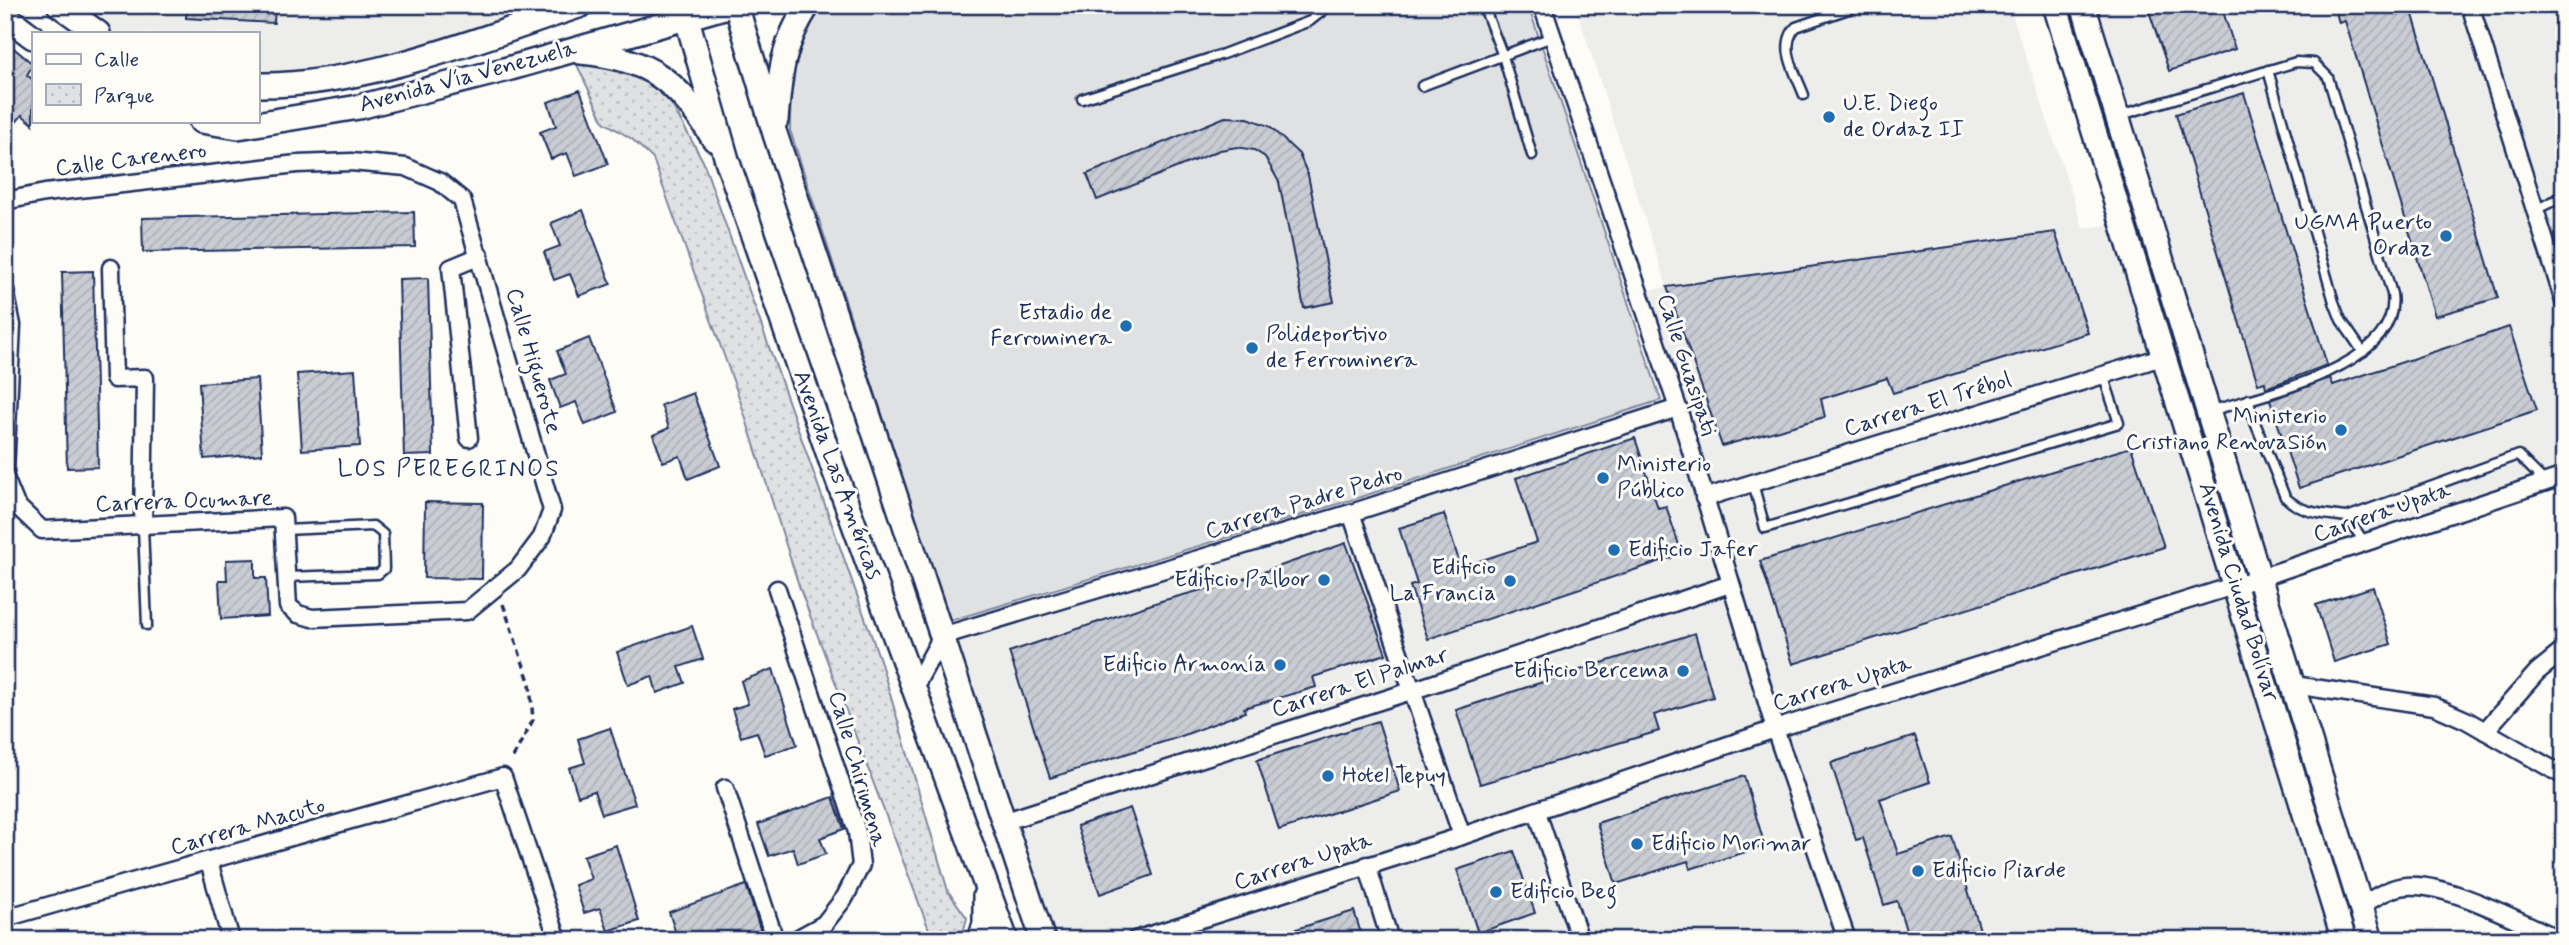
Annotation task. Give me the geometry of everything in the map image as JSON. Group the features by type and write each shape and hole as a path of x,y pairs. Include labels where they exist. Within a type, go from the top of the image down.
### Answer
{"street":[{"path":"59,5 97,32"},
{"name":"Avenida Vía Venezuela","path":"207,122 238,127 359,107 505,71 685,12 731,5"},
{"name":"Avenida Las Américas","path":"736,5 775,134 1043,940"},
{"path":"775,134 782,58 792,30 808,5"},
{"name":"Calle Guasipati","path":"1542,5 1678,408 1775,729 1846,940"},
{"name":"Avenida Ciudad Bolívar","path":"2054,5 2344,940"},
{"name":"Avenida Ciudad Bolívar","path":"2083,5 2262,577 2371,940"},
{"path":"2470,5 2537,209 2564,301"},
{"name":"Avenida Vía Venezuela","path":"259,85 326,81 470,43 569,8"},
{"name":"Avenida Las Américas","path":"685,12 727,160 833,467 1006,940"},
{"path":"5,16 32,36"},
{"path":"567,50 624,58 648,66 670,81 690,103 727,160"},
{"name":"Calle Carenero","path":"5,201 45,193 156,179 297,164 351,162 406,167 440,182 462,200"},
{"name":"Calle Higuerote","path":"462,200 552,510 542,537 518,569"},
{"path":"469,438 451,268 480,256"},
{"path":"111,268 114,379 145,378 143,527"},
{"path":"5,290 12,325 5,471"},
{"name":"Carrera El Trébol","path":"1704,498 2165,356"},
{"name":"Carrera Padre Pedro","path":"942,636 1351,513 1678,408"},
{"name":"Carrera Upata","path":"1135,940 1537,812 1775,729 2262,577 2564,476"},
{"name":"Carrera Ocumare","path":"5,478 16,505 42,530 283,518 288,606 298,614 312,618 467,611 498,589 518,569"},
{"path":"1351,513 1462,836"},
{"name":"Carrera El Palmar","path":"1003,822 1414,690 1730,584"},
{"name":"Calle Chirimena","path":"777,589 857,832 861,865 845,897 824,924 795,940"},
{"path":"914,688 942,636"},
{"path":"2485,731 2537,672 2564,650"},
{"path":"2294,685 2434,706 2485,731 2564,776"},
{"path":"503,776 558,940"},
{"name":"Carrera Macuto","path":"5,918 503,776"},
{"path":"725,788 775,940"},
{"path":"1537,812 1580,940"},
{"path":"209,862 231,940"},
{"path":"1367,865 1390,940"},
{"path":"980,940 985,924 985,883"},
{"path":"2361,906 2384,893 2406,886 2434,890 2467,899 2561,940"}],"lane":[{"path":"1082,99 1297,26 1310,21 1330,5"},
{"path":"1483,5 1503,56 1532,155"},
{"path":"1804,95 1787,47 1790,34 1796,27 1860,5"},
{"path":"1422,86 1552,37"},
{"path":"2118,116 2307,61 2319,66 2328,77 2393,304 2384,331 2363,352 2333,371 2210,411"},
{"path":"2268,71 2334,302 2341,320 2363,352"},
{"path":"2537,209 2564,196"},
{"path":"1753,483 1765,528 2119,423 2103,375"},
{"path":"2249,399 2252,415 2285,496 2294,506 2312,512 2347,517 2518,455 2545,482"},
{"path":"2347,517 2365,543"},
{"path":"284,530 373,526 383,534 384,569 378,574 286,577"},
{"path":"143,527 147,625"}],"path":[{"path":"498,589 530,684 533,720 503,776"}],"shaded area":[{"path":"59,5 581,5 470,43 259,85 259,32 97,32"},
{"path":"1575,5 2009,5 2083,228 2122,223 2344,940 1043,940 942,636 1677,408 1638,292 1667,287"},
{"path":"2083,5 2564,5 2564,476 2262,577"}],"green space":[{"name":"Polideportivo de Ferrominera","path":"823,5 1528,5 1661,400 1348,501 949,621 790,130 794,64 804,36"},
{"path":"612,63 662,87 703,161 880,660 948,891 967,918 961,940 933,940 800,589 739,397 653,159 632,139 604,122 577,65"}],"building":[{"path":"187,5 275,5 274,23 186,18"},
{"path":"2147,5 2221,5 2235,49 2169,71"},
{"path":"2334,5 2410,5 2498,298 2435,316 2345,21 2339,23"},
{"path":"5,41 32,63 27,75 32,79 33,124 22,115 5,136"},
{"path":"580,90 608,164 576,176 567,153 551,159 540,132 556,126 548,102"},
{"path":"2244,93 2327,365 2266,388 2265,382 2258,384 2176,114"},
{"path":"1225,117 1248,118 1269,126 1299,154 1308,175 1334,302 1304,308 1279,182 1265,157 1254,150 1237,147 1220,150 1097,200 1087,174"},
{"path":"583,210 611,284 579,296 570,274 554,280 544,252 560,246 551,223"},
{"path":"414,212 415,247 143,252 142,218"},
{"path":"2055,232 2088,333 1893,393 1887,378 1821,399 1825,417 1722,446 1667,287"},
{"path":"93,271 98,467 67,468 62,272"},
{"path":"428,278 433,455 404,456 399,279"},
{"path":"2509,327 2537,410 2299,488 2270,400 2330,378 2333,385"},
{"path":"589,338 617,412 585,425 576,402 560,408 550,380 566,374 557,351"},
{"path":"355,370 360,446 302,450 297,374"},
{"path":"257,379 262,454 204,459 199,383"},
{"path":"693,393 720,466 688,479 680,456 663,462 653,435 669,428 661,405"},
{"path":"1635,438 1658,508 1666,506 1682,554 1428,639 1410,586 1417,584 1399,528 1444,514 1461,567 1537,542 1516,478"},
{"path":"2131,447 2164,547 1793,664 1760,561"},
{"path":"425,502 483,503 482,579 424,578"},
{"path":"1346,543 1386,654 1313,677 1316,687 1244,708 1245,712 1179,737 1050,778 1009,652 1161,601 1209,588 1209,591"},
{"path":"255,559 255,578 266,578 268,616 221,619 219,580 227,580 226,560"},
{"path":"2373,587 2391,644 2334,662 2316,605"},
{"path":"692,626 703,659 679,667 685,683 657,693 652,676 628,685 617,652"},
{"path":"1695,633 1713,697 1654,715 1659,731 1480,784 1456,710"},
{"path":"773,669 797,745 765,755 757,732 741,737 732,709 748,704 741,681"},
{"name":"Hotel Tepuy","path":"1378,721 1400,791 1279,830 1257,760"},
{"path":"610,728 635,804 602,814 594,791 578,796 569,768 585,763 578,739"},
{"path":"1915,736 1930,782 1880,799 1898,854 1952,837 1983,940 1909,940 1897,901 1884,905 1863,838 1856,840 1831,763"},
{"path":"1744,776 1765,846 1690,869 1688,861 1616,884 1597,823"},
{"path":"833,797 844,829 820,838 826,854 798,864 793,848 769,856 758,824"},
{"path":"1130,808 1153,875 1100,894 1077,826"},
{"path":"616,845 639,921 608,931 600,908 584,913 575,885 591,879 583,856"},
{"name":"Edificio Beg","path":"1514,851 1535,913 1478,933 1457,870"},
{"path":"746,885 761,932 738,940 678,940 669,912"},
{"path":"1354,911 1363,940 1275,940 1274,936"}],"place":[{"name":"U.E. Diego de Ordaz II","path":"1829,117"},
{"name":"UGMA Puerto Ordaz","path":"2446,236"},
{"name":"Estadio de Ferrominera","path":"1126,326"},
{"name":"Polideportivo de Ferrominera","path":"1252,348"},
{"name":"Ministerio Cristiano RenovaSión","path":"2341,430"},
{"name":"Ministerio Público","path":"1603,478"},
{"name":"Edificio Jafer","path":"1614,550"},
{"name":"Edificio Palbor","path":"1324,580"},
{"name":"Edificio La Francia","path":"1510,581"},
{"name":"Edificio Armonía","path":"1280,665"},
{"name":"Edificio Bercema","path":"1683,671"},
{"name":"Hotel Tepuy","path":"1328,776"},
{"name":"Edificio Morimar","path":"1637,844"},
{"name":"Edificio Piarde","path":"1918,871"},
{"name":"Edificio Beg","path":"1496,892"}],"district":[{"name":"LOS PEREGRINOS","path":"449,469"}]}
